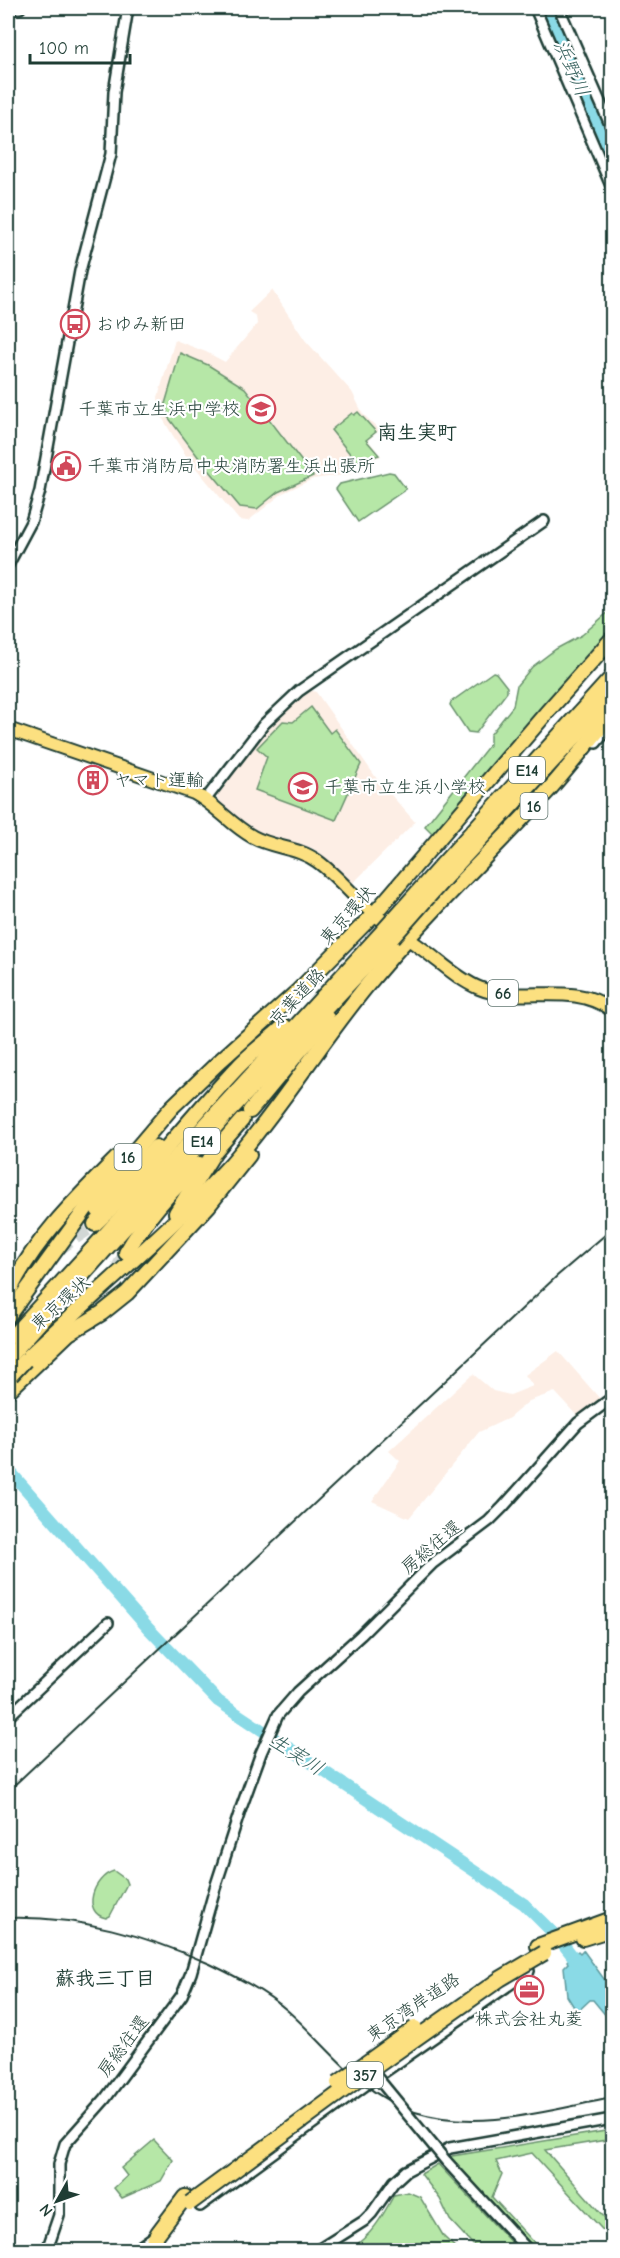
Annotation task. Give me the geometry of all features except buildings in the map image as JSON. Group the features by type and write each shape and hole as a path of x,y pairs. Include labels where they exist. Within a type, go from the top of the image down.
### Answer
{"highway":[{"name":"東京環状","path":"10,1308 87,1208 172,1107 297,993 374,914 612,639"},
{"name":"京葉道路","path":"9,1349 369,961 388,934 612,677"},
{"name":"京葉道路","path":"446,868 612,697"},
{"name":"東京環状","path":"8,1378 26,1366 74,1312 126,1268 208,1189 249,1143 294,1085 336,1024 408,938 547,792 612,714"},
{"name":"京葉道路","path":"9,1349 372,942 388,934"},
{"path":"95,1224 138,1181 182,1128 248,1057 280,1029 358,950 372,942"},
{"path":"126,1253 140,1228 158,1206 215,1151 299,1054 361,976 369,961"},
{"path":"8,1391 26,1366 69,1333 115,1305 127,1293 209,1204 264,1135 288,1099 294,1085"},
{"path":"8,1294 29,1256 70,1206 128,1147 172,1107"},
{"path":"10,1308 160,1143 182,1128"},
{"path":"126,1268 181,1207 215,1151"},
{"path":"10,1308 27,1273 41,1260"},
{"path":"92,1318 98,1304"},
{"name":"東京湾岸道路","path":"368,2066 500,1979 578,1935 612,1919"},
{"name":"東京湾岸道路","path":"148,2250 158,2233 192,2202 368,2066 527,1952 578,1935 612,1929"},
{"name":"東京湾岸道路","path":"157,2250 171,2226 192,2202"}],"main road":[{"name":"66","path":"8,729 206,799 233,823 256,839 309,856 374,914 448,968 480,988 500,993 579,996 603,1003 612,1010"}],"street":[{"path":"8,9 20,8"},
{"path":"8,565 31,522 40,491 80,271 111,154 114,92 128,8"},
{"path":"535,8 612,188"},
{"path":"559,8 612,129"},
{"path":"206,799 264,724 299,691 544,521"},
{"path":"547,792 573,768 612,724"},
{"path":"9,1349 26,1366"},
{"name":"房総往還","path":"47,2250 59,2215 59,2164 65,2144 105,2098 182,1995 191,1973 236,1821 273,1724 298,1692 361,1635 432,1564 489,1521 578,1422 612,1398"},
{"path":"8,1718 108,1623"},
{"path":"192,2202 365,2086 528,1971"},
{"path":"368,2066 446,2161 528,2250"},
{"path":"318,2250 364,2221 394,2182 406,2171 450,2148 612,2120"},
{"path":"135,2250 171,2226"}],"shaded area":[{"name":"千葉市立生浜中学校","path":"272,290 305,340 352,392 363,414 380,430 368,440 381,456 347,466 351,474 313,479 283,493 248,521 239,520 186,456 160,414 158,397 175,340 225,362 257,324 256,316 249,312"},
{"name":"千葉市立生浜小学校","path":"310,690 316,692 377,779 415,822 352,884 327,859 312,848 262,834 248,827 218,800 217,794 276,720"},
{"path":"558,1351 601,1400 578,1417 555,1392 529,1401 509,1418 479,1432 409,1518 372,1501 400,1461 389,1451 473,1374 493,1391 510,1395 533,1386 525,1375"}],"green space":[{"path":"180,353 208,365 245,388 313,476 278,492 257,509 240,507 168,417 165,404"},
{"path":"358,412 376,432 366,440 379,455 359,461 355,460 331,430 352,413 354,415"},
{"path":"389,472 394,473 406,489 358,522 336,489 340,484"},
{"path":"612,609 612,630 433,834 425,826 490,744 490,735 513,706 517,685 532,667 556,649 582,635"},
{"path":"493,672 507,687 507,692 476,733 468,732 450,705 451,702"},
{"path":"311,707 330,733 335,729 361,764 336,820 255,790 267,757 257,748 283,721 293,722"},
{"path":"114,1871 125,1879 127,1884 110,1916 106,1918 98,1915 94,1909 93,1895 100,1880"},
{"path":"612,2130 612,2139 545,2150 612,2226 612,2240 532,2153 496,2161 502,2174 492,2197 541,2250 533,2250 449,2159 452,2156"},
{"path":"154,2140 173,2160 161,2181 122,2198 114,2188 127,2176 121,2168"},
{"path":"438,2164 518,2250 478,2250 450,2220 440,2199 421,2174"},
{"path":"408,2192 420,2197 444,2237 458,2250 349,2250 375,2226 394,2195"}],"water":[{"path":"583,1950 612,1990 612,2023 593,2000 577,2012 567,1996 564,1967 578,1951 580,1953"}],"waterway":[{"name":"浜野川","path":"546,8 612,161"},
{"name":"生実川","path":"8,1469 147,1627 218,1701 524,1904 559,1939 582,1968"}],"tunnel":[{"path":"58,1249 95,1224"},
{"path":"98,1304 126,1253"}],"railway":[{"path":"8,1791 557,1276 612,1229"},
{"path":"8,1918 60,1920 111,1929 161,1944 210,1964 270,1997 303,2025 361,2082 395,2104 415,2112 440,2118 489,2120 539,2113 612,2098"}],"place":[{"name":"おゆみ新田","path":"75,324"},
{"name":"千葉市立生浜中学校","path":"261,409"},
{"name":"千葉市消防局中央消防署生浜出張所","path":"66,466"},
{"name":"ヤマト運輸","path":"93,780"},
{"name":"千葉市立生浜小学校","path":"303,787"},
{"name":"株式会社丸菱","path":"529,1990"}],"district":[{"name":"南生実町","path":"417,432"},
{"name":"蘇我三丁目","path":"105,1978"}]}
